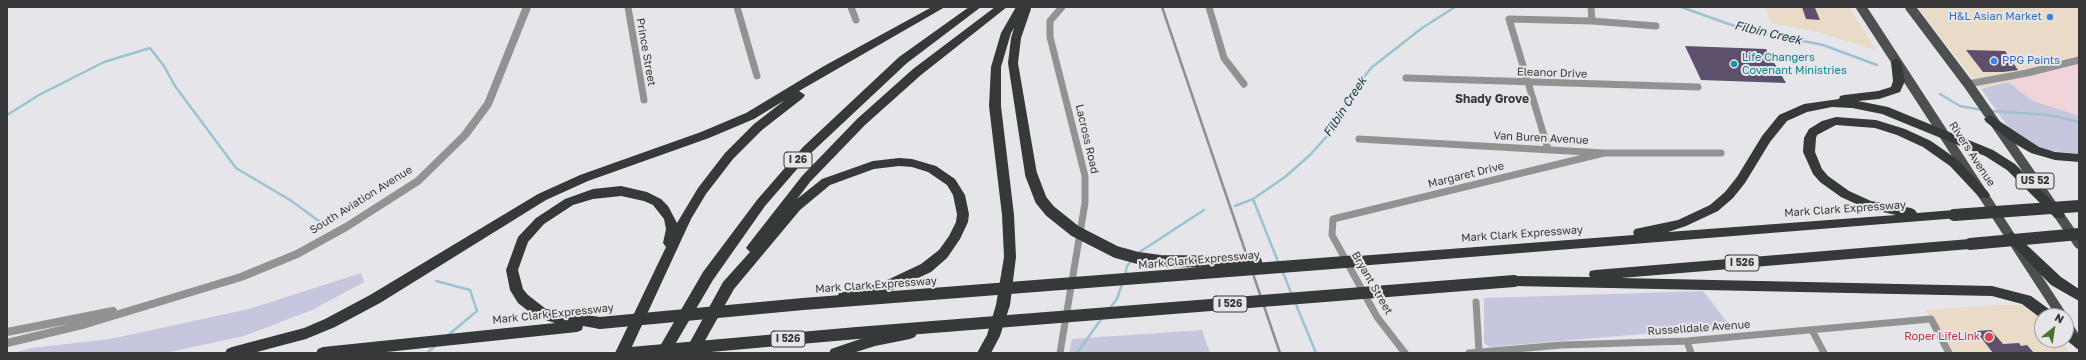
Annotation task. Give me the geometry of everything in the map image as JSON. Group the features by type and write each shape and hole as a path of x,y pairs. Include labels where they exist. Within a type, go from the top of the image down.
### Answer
{"highway":[{"path":"232,353 306,333 330,323 375,299 499,222 562,186 727,126 750,116 940,7"},
{"name":"I 26","path":"662,353 712,270 760,203 807,150 903,60 976,7"},
{"name":"I 26","path":"691,353 714,309 758,239 806,179 861,122 917,72 1002,7"},
{"path":"984,353 993,336 1003,305 1010,257 1005,192 995,106 994,80 999,54 1006,33 1022,7"},
{"path":"1028,7 1016,38 1013,63 1031,174 1041,200 1063,222 1101,246 1138,258 1184,262 1358,261"},
{"path":"622,353 686,217 702,191 729,156 773,114 865,49"},
{"path":"1548,245 1666,228 1706,214 1729,195 1741,180 1766,139 1783,118 1804,108 1818,104 1890,92 1896,89 1900,81 1896,62"},
{"path":"1818,104 1852,104 1884,110 1989,153 2011,167 2058,215"},
{"path":"1990,118 2016,139 2035,150 2055,156 2074,158"},
{"path":"1954,215 1903,213 1879,208 1858,200 1834,187 1817,171 1808,152 1810,138 1818,127 1836,121 1862,122 1887,127 1914,137 1940,152 1954,163 1984,196"},
{"path":"728,286 804,199 826,182 873,165 899,162 912,163 942,175 951,182 959,195 963,214 958,231 943,254 926,268 883,288 803,304"},
{"path":"600,323 553,318 541,313 523,299 517,290 512,270 522,240 540,221 569,202 593,194 621,191 647,197 657,202 670,219 672,229 662,267"},
{"name":"Mark Clark Expressway","path":"322,353 600,323 803,304 1548,245 2079,206"},
{"name":"I 526","path":"631,353 857,333 1514,281 2079,234"},
{"path":"2011,237 2056,281 2079,296"},
{"path":"1514,281 1992,291 2026,300 2037,308"},
{"path":"836,353 875,340 946,327"}],"main road":[{"name":"Rivers Avenue","path":"1860,7 2057,308"},
{"name":"US 52","path":"1910,7 1968,84 1990,118 2079,244"}],"street":[{"name":"South Aviation Avenue","path":"7,344 86,324 241,277 297,254 346,227 418,181 465,135 488,104 527,7"},
{"name":"Prince Street","path":"628,7 644,100"},
{"path":"737,7 757,76"},
{"path":"851,7 856,20"},
{"name":"Lacross Road","path":"1060,353 1085,203 1085,176 1050,38 1050,21 1062,7"},
{"path":"1209,7 1224,58 1244,84"},
{"path":"1590,7 1592,21"},
{"path":"1548,150 1509,19 1592,21 1656,26"},
{"path":"1968,84 2027,73 2079,60"},
{"name":"Eleanor Drive","path":"1406,78 1698,87"},
{"name":"Van Buren Avenue","path":"1359,139 1604,153 1722,153"},
{"name":"Margaret Drive","path":"1333,219 1604,153"},
{"name":"Bryant Street","path":"1333,219 1332,235 1377,317 1404,353"},
{"name":"South Aviation Avenue","path":"7,332 169,300"},
{"path":"1476,302 1479,352"},
{"name":"Russelldale Avenue","path":"1468,353 1563,349 1687,341 1931,319 1949,353"},
{"path":"1812,330 1824,353"},
{"path":"1687,341 1691,353"}],"shaded area":[{"path":"1766,7 1849,7 1876,50 1814,31 1770,23"},
{"path":"1917,7 2079,7 2079,63 1981,89"},
{"path":"2079,63 2079,116 2033,101 2008,82"},
{"path":"2008,82 2033,101 2079,116 2079,154 2044,150 2011,131 1981,89"},
{"path":"361,273 364,282 312,310 244,336 165,353 13,353 31,348 110,339 249,309"},
{"path":"1703,291 1732,328 1678,331 1490,347 1484,343 1484,298"},
{"path":"1998,305 2028,305 2034,310 2034,348 2066,348 2069,353 1949,353 1926,310"},
{"path":"1202,330 1210,353 1069,353 1072,339"}],"building":[{"path":"1802,7 1815,8 1820,20 1806,19"},
{"name":"Life Changers Covenant Ministries","path":"1685,46 1766,49 1786,83 1701,80"},
{"name":"PPG Paints","path":"1966,50 2005,51 2018,70 1983,72"},
{"name":"Roper LifeLink","path":"1991,330 2003,344 2019,343 2021,346 2027,345 2034,353 1993,353 1976,331"}],"waterway":[{"name":"Filbin Creek","path":"1253,199 1285,177 1311,154 1327,136 1355,89 1371,68 1422,28 1455,7"},
{"name":"Filbin Creek","path":"1681,7 1743,29 1823,45 1877,65"},
{"path":"7,115 39,95 104,62 150,48 164,66 175,86 236,168 290,200 323,224"},
{"name":"Filbin Creek","path":"1940,94 1960,106 1982,110"},
{"name":"Filbin Creek","path":"1991,111 2049,115 2079,122"},
{"name":"Filbin Creek","path":"1235,206 1253,199"},
{"path":"1253,199 1279,264"},
{"name":"Filbin Creek","path":"1138,253 1204,210"},
{"name":"Filbin Creek","path":"1125,275 1127,266 1132,260"},
{"path":"1282,270 1292,295"},
{"path":"436,281 470,290 477,311 447,336"},
{"name":"Filbin Creek","path":"1109,309 1117,299 1122,284"},
{"path":"1295,302 1316,353"},
{"name":"Filbin Creek","path":"1077,353 1102,318"},
{"path":"427,353 435,346"}],"railway":[{"path":"1162,7 1280,353"}],"place":[{"name":"H&L Asian Market","path":"2050,17"},
{"name":"PPG Paints","path":"1994,61"},
{"name":"Life Changers Covenant Ministries","path":"1734,64"},
{"name":"Roper LifeLink","path":"1989,337"}],"district":[{"name":"Shady Grove","path":"1492,99"}]}
